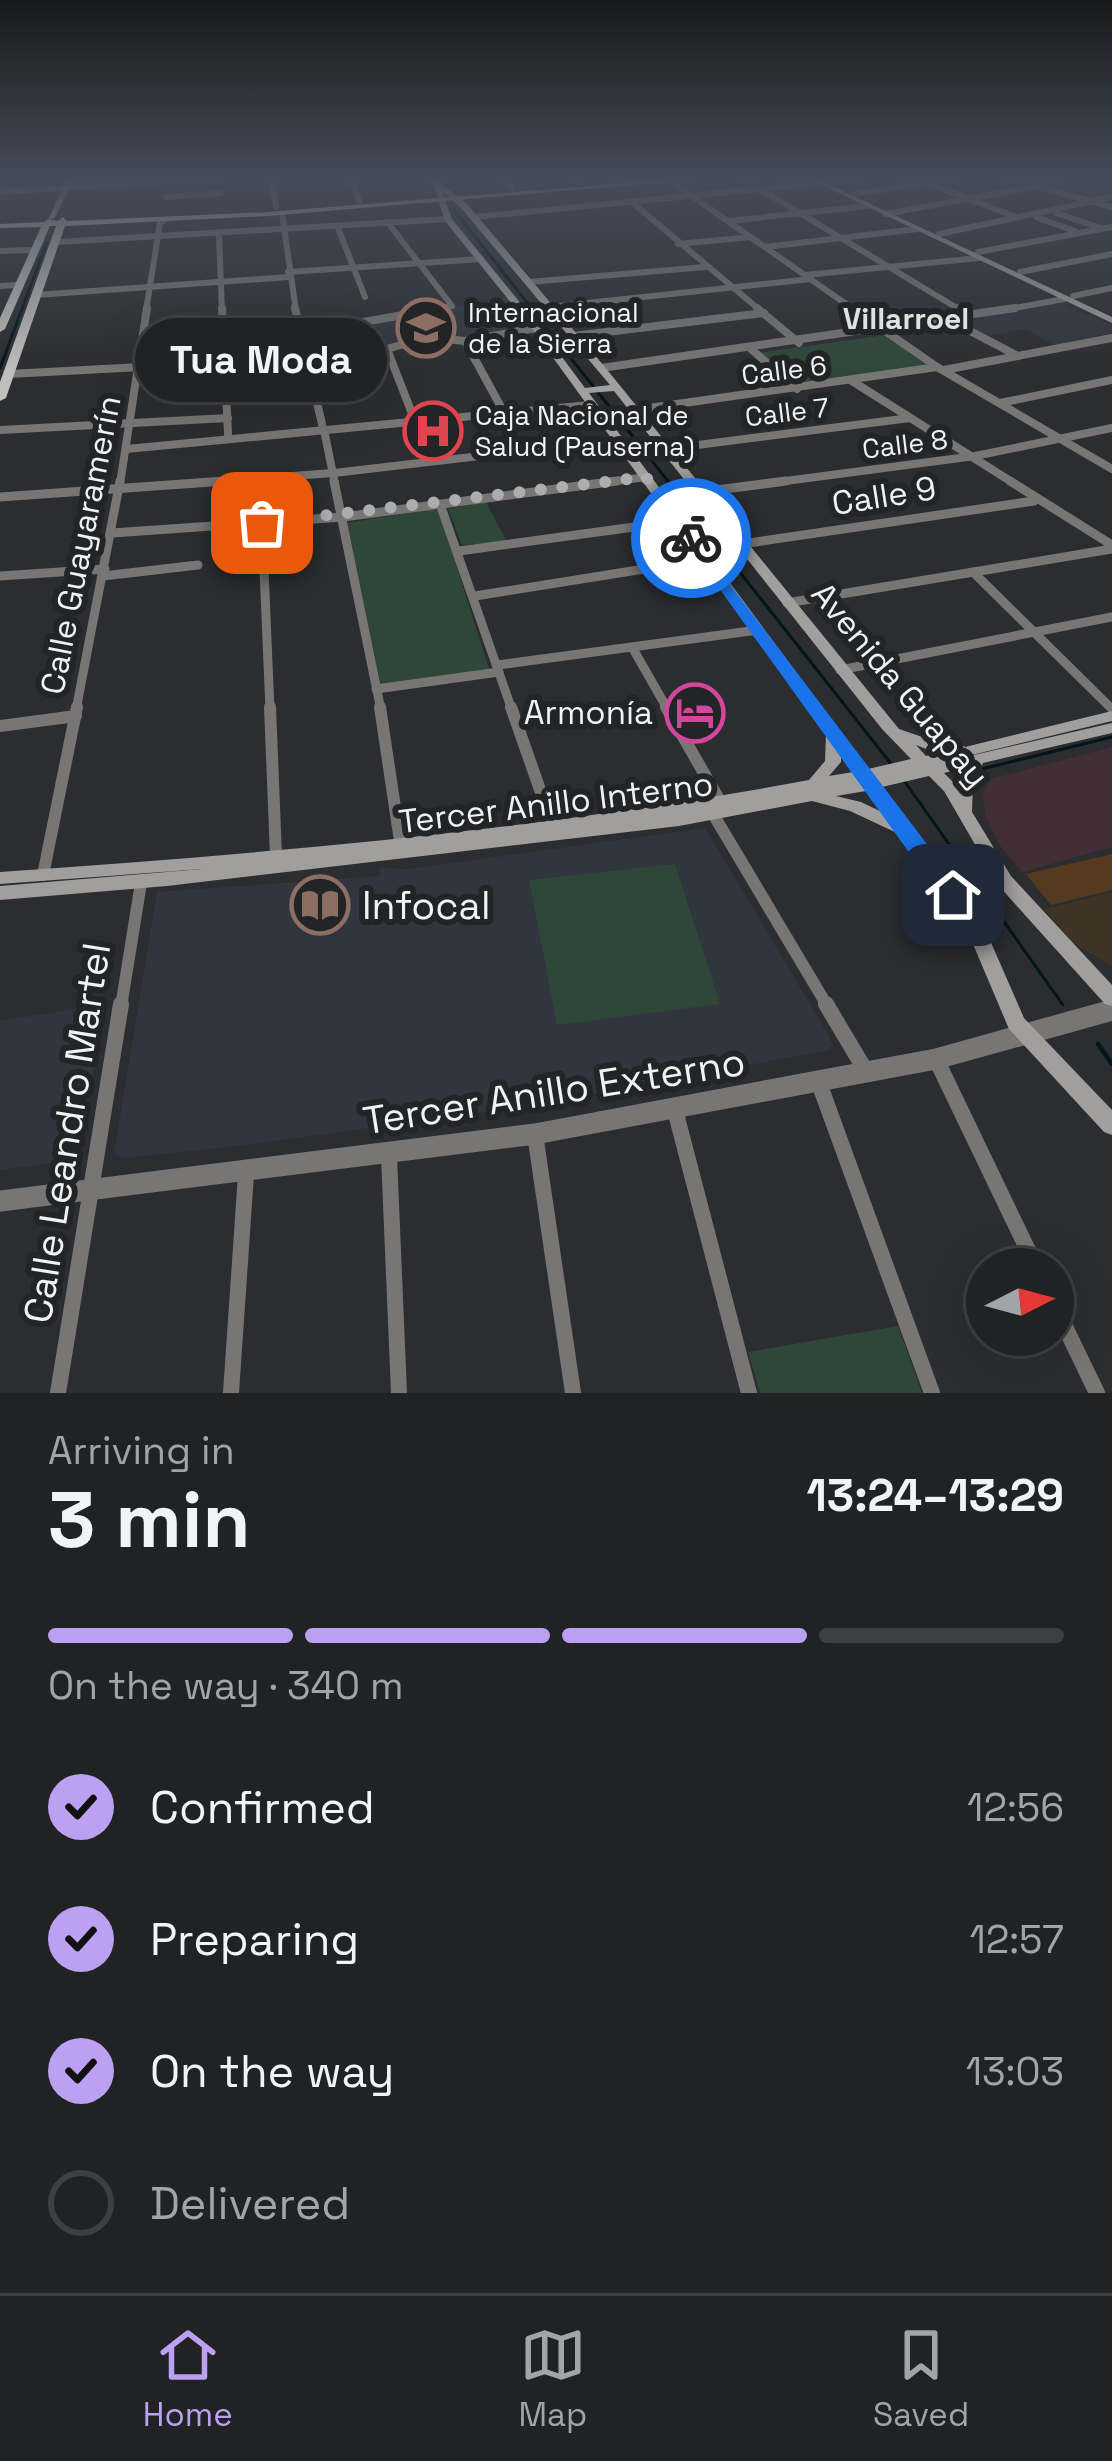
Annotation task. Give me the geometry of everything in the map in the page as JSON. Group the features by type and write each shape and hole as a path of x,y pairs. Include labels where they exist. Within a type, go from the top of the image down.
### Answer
{"main road":[{"path":"1,325 17,285 44,242"},
{"path":"0,398 37,295 49,242"},
{"path":"467,242 875,778 975,927 1023,1033 1112,1125"},
{"name":"Avenida Guapay","path":"491,242 601,368 612,388 666,448 921,768 965,813 1006,881 1112,998"},
{"path":"948,242 1068,298"},
{"path":"954,242 1112,317"},
{"path":"587,396 612,388"},
{"name":"Tercer Anillo Interno","path":"921,768 991,744 1112,718"},
{"name":"Tercer Anillo Interno","path":"0,886 141,883 592,831 977,760 1112,718"},
{"path":"831,726 833,762 807,792 855,806 908,833"},
{"path":"887,727 943,748 991,744"},
{"path":"965,813 965,784 977,760"},
{"name":"Tercer Anillo Interno","path":"0,886 33,884 43,875 276,856 716,807 784,790 807,792"},
{"path":"234,871 390,848 400,841 415,845 568,828 592,831"},
{"path":"141,883 155,874 276,856"},
{"path":"1072,958 1112,982"}],"street":[{"name":"Calle Guayaramerín","path":"43,875 112,533 158,242"},
{"path":"220,242 228,434"},
{"path":"283,242 343,517 400,841"},
{"path":"343,242 365,297"},
{"path":"9,374 141,365 304,342 452,306 402,242"},
{"path":"678,244 699,242"},
{"path":"758,242 940,369 1112,470"},
{"path":"765,247 812,242"},
{"path":"846,242 969,315"},
{"path":"550,307 732,289 979,255 1039,242"},
{"path":"678,244 799,343"},
{"path":"1020,272 1112,258"},
{"path":"37,295 481,259"},
{"path":"529,282 706,267"},
{"path":"0,286 17,285"},
{"path":"601,368 884,331 1112,287"},
{"path":"573,336 764,313"},
{"path":"947,319 1018,356"},
{"path":"304,342 387,349 428,337 465,341 536,328"},
{"name":"Calle 6","path":"635,410 940,369 1112,338"},
{"path":"465,341 501,407"},
{"path":"387,349 413,416"},
{"path":"751,350 797,389"},
{"path":"1000,403 1112,380"},
{"path":"852,381 1112,547"},
{"path":"323,427 587,396"},
{"path":"126,446 458,414 587,396"},
{"path":"0,430 228,418"},
{"name":"Calle 7","path":"666,448 914,418"},
{"name":"Calle 8","path":"701,492 975,456 1112,428"},
{"path":"126,446 293,430"},
{"path":"0,496 334,472 618,440"},
{"path":"112,533 343,517 646,477"},
{"name":"Calle 9","path":"742,544 1034,501"},
{"path":"440,504 559,823"},
{"path":"459,550 678,520"},
{"path":"262,523 276,856"},
{"path":"788,603 1112,547"},
{"path":"475,596 707,560"},
{"path":"0,576 198,565"},
{"path":"973,572 1036,632 1112,718"},
{"path":"840,670 1112,617"},
{"path":"376,689 758,630"},
{"path":"632,647 716,807 867,1073"},
{"path":"0,725 76,716"},
{"name":"Calle Leandro Martel","path":"58,1393 141,883"},
{"name":"Tercer Anillo Externo","path":"0,1202 535,1134 936,1060 1102,1012"},
{"path":"936,1060 1027,1248"},
{"path":"819,1083 932,1393"},
{"path":"674,1110 749,1393"},
{"path":"535,1134 573,1393"},
{"path":"389,1156 399,1393"},
{"path":"231,1393 246,1174"},
{"path":"1074,1345 1097,1393"}],"shaded area":[{"path":"507,297 530,326 482,337 433,335 392,346 314,350 308,334"},
{"path":"1058,303 1112,325 1112,333 1055,345 1024,329 984,337 958,322"},
{"path":"1112,747 1112,847 1022,872 1000,846 985,815 983,792 991,779"},
{"name":"Infocal","path":"705,828 828,1034 833,1045 829,1050 542,1104 230,1147 123,1158 114,1154 157,892 380,876 380,868 408,869"},
{"path":"1112,892 1112,966 1072,942 1044,909"},
{"path":"105,1004 78,1159 0,1170 0,1021"}],"green space":[{"path":"885,335 926,365 796,384 759,353"},
{"path":"486,502 507,542 462,545 448,509"},
{"path":"439,511 489,669 381,686 347,523"},
{"path":"675,864 720,1004 557,1025 529,880"},
{"path":"898,1326 922,1393 760,1393 748,1352"}],"building":[{"path":"1112,854 1112,890 1051,905 1026,874"}],"waterway":[{"path":"0,368 47,242"},
{"path":"479,242 892,765"},
{"path":"982,769 1112,737"},
{"path":"905,782 1063,1005"},
{"path":"1098,1044 1112,1064"}],"way so far":[{"path":"262,523 343,517 646,477 691,538"}],"place":[{"name":"Internacional de la Sierra","path":"426,328"},
{"name":"Caja Nacional de Salud (Pauserna)","path":"433,431"},
{"name":"Tua Moda","path":"262,523"},
{"name":"Armonía","path":"695,713"},
{"name":"Infocal","path":"320,905"}],"district":[{"name":"Villarroel","path":"906,318"}],"route":[{"path":"691,538 953,895"}]}
